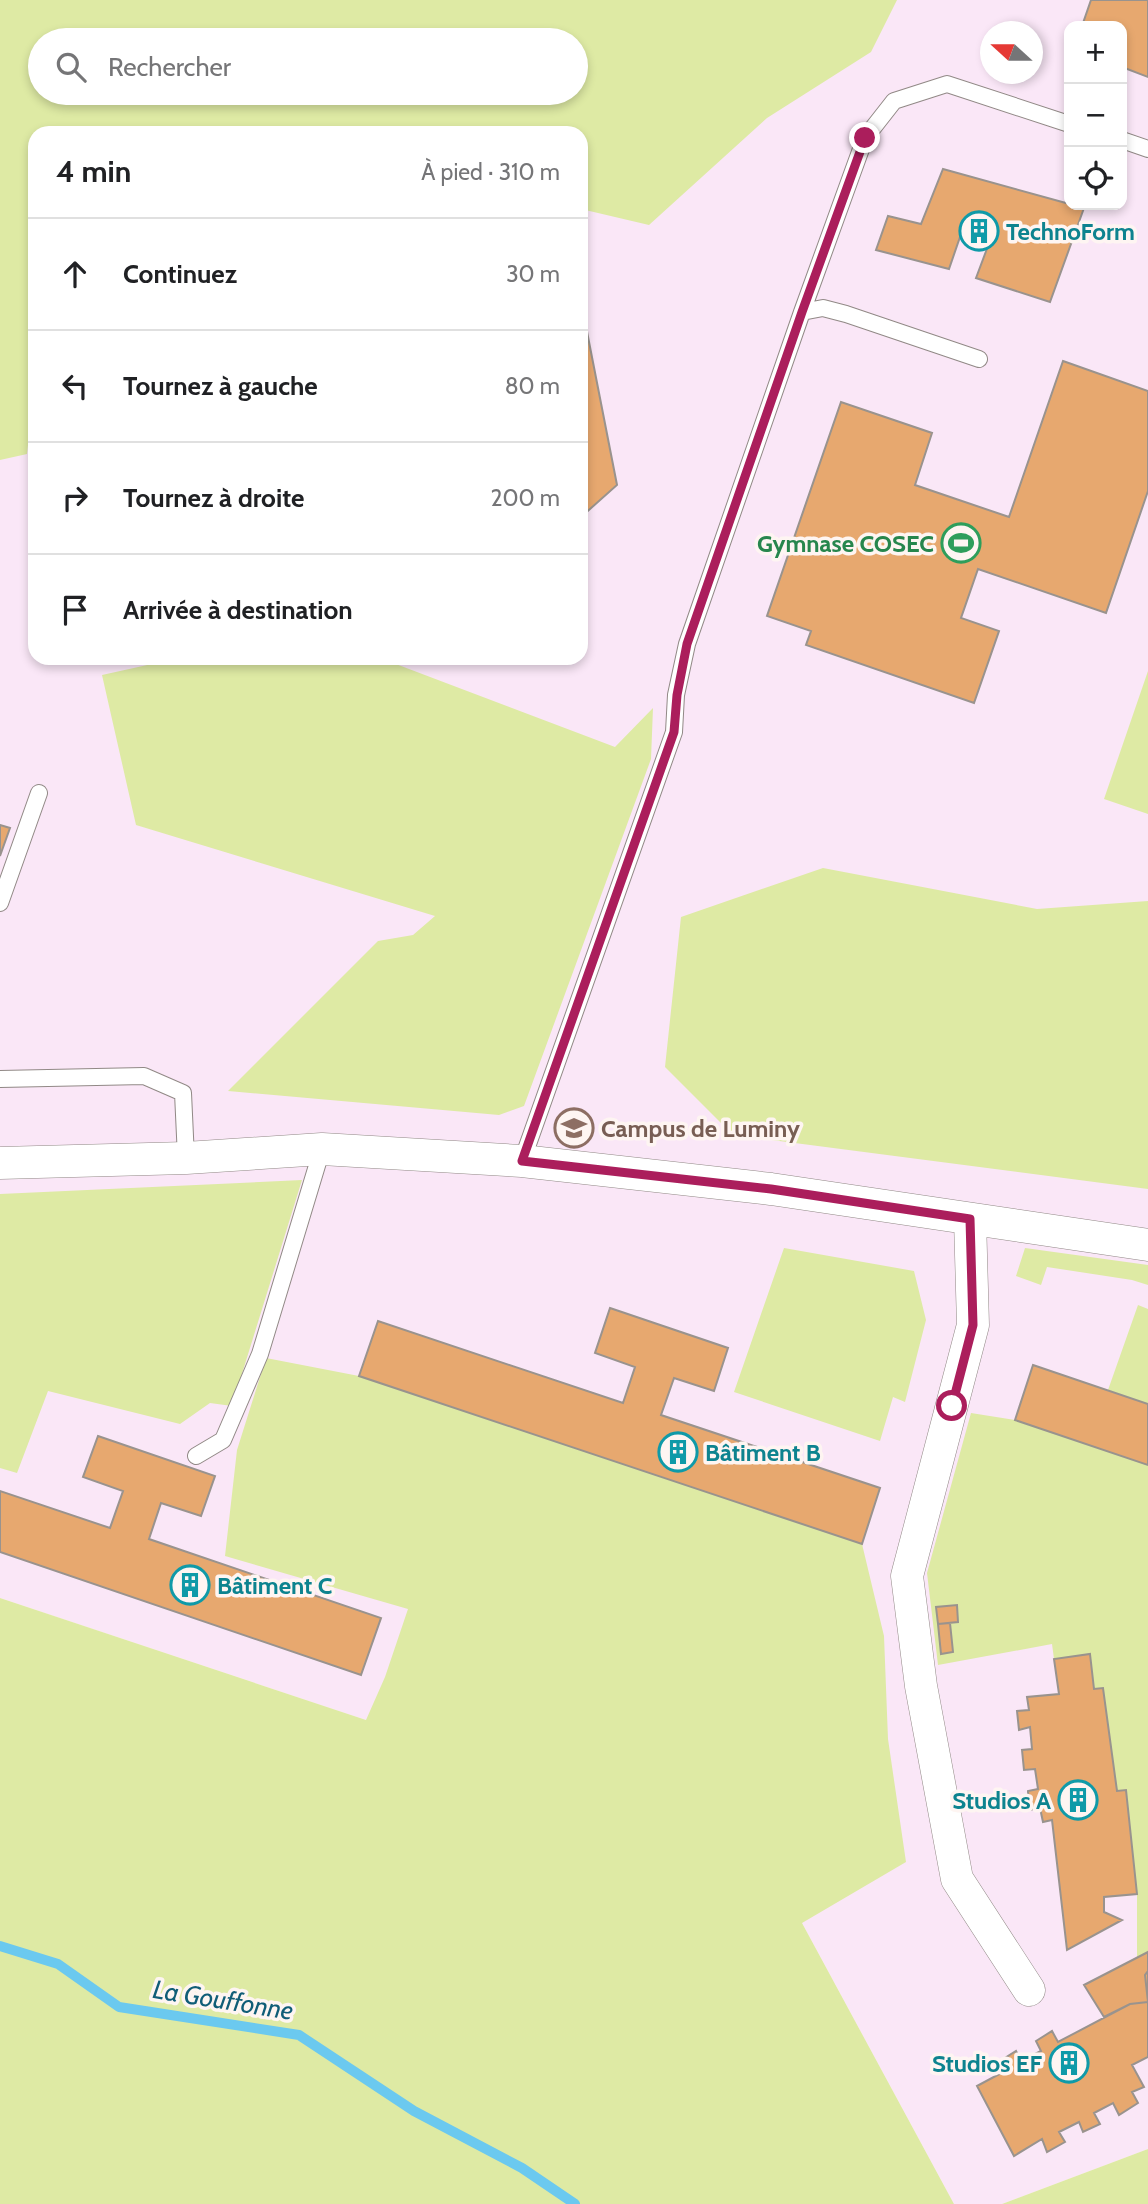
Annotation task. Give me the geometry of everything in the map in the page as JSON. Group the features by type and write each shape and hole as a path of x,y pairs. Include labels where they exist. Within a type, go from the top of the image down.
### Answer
{"street":[{"path":"0,1163 186,1158 322,1149 522,1161 771,1189 1148,1245"},
{"path":"970,1219 973,1325 907,1576 921,1686 957,1879 1029,1990"}],"lane":[{"path":"522,1161 674,732 677,695 687,644 865,138 894,102 947,85 1064,122"},
{"path":"1127,142 1148,149"},
{"path":"802,312 823,308 846,314 979,359"},
{"path":"0,903 38,793"},
{"path":"0,1079 144,1076 183,1094 186,1158"},
{"path":"196,1456 223,1440 260,1354 322,1149"}],"shaded area":[{"name":"Campus de Luminy","path":"0,0 1148,0 1148,2149 1002,2204 954,2204 802,1923 366,1720 0,1598"}],"green space":[{"path":"0,0 897,0 871,52 767,118 649,225 588,211 588,126 28,126 27,454 0,460"},
{"path":"147,665 398,665 615,747 653,708 651,759 524,1106 499,1115 228,1091 378,941 413,935 435,916 136,825 102,675"},
{"path":"1148,671 1148,814 1104,799"},
{"path":"823,868 1037,909 1148,901 1148,1189 733,1135 665,1067 681,917"},
{"path":"302,1180 232,1406 210,1403 180,1424 48,1391 17,1473 0,1468 0,1194"},
{"path":"784,1248 914,1271 926,1320 905,1402 893,1397 880,1441 734,1392"},
{"path":"1025,1248 1148,1265 1148,1285 1132,1280 1047,1267 1041,1285 1016,1276"},
{"path":"1138,1305 1148,1309 1148,1404 1108,1390"},
{"path":"266,1358 359,1376 862,1544 884,1636 888,1739 906,1862 802,1923 954,2204 0,2204 0,1598 366,1720 385,1677 408,1609 225,1556 237,1450"},
{"path":"971,1413 1015,1420 1148,1465 1148,1952 1137,1958 1137,1894 1126,1791 1117,1791 1103,1689 1094,1689 1090,1655 1054,1659 1052,1644 938,1665 927,1573"},
{"path":"1148,2149 1148,2204 1002,2204"}],"building":[{"path":"1091,0 1148,0 1148,77 1127,69 1127,21 1084,21"},
{"name":"TechnoForm","path":"943,169 1064,202 1064,210 1083,210 1050,302 976,278 988,246 960,237 949,269 876,250 888,216 921,224"},
{"path":"588,337 617,485 588,511"},
{"name":"Gymnase COSEC","path":"1063,361 1148,391 1148,491 1106,613 978,569 961,618 999,631 974,703 806,645 811,631 767,616 841,402 932,433 915,485 1009,517"},
{"path":"0,825 10,828 0,856"},
{"name":"Bâtiment B","path":"610,1308 728,1348 714,1391 674,1378 661,1415 880,1488 862,1544 359,1376 378,1321 623,1403 635,1367 595,1353"},
{"path":"1033,1365 1148,1404 1148,1465 1015,1420"},
{"name":"Bâtiment C","path":"98,1436 215,1476 201,1516 161,1503 149,1539 381,1618 361,1675 0,1552 0,1491 110,1528 123,1491 83,1477"},
{"path":"957,1605 958,1622 938,1624 936,1607"},
{"path":"950,1623 953,1652 941,1654 938,1624"},
{"name":"Studios A","path":"1090,1654 1094,1689 1103,1688 1117,1791 1126,1790 1137,1894 1104,1897 1104,1912 1122,1920 1067,1950 1052,1820 1043,1822 1040,1808 1029,1810 1028,1791 1038,1789 1035,1769 1024,1770 1022,1750 1032,1749 1030,1727 1019,1730 1017,1711 1029,1710 1027,1697 1059,1694 1054,1659"},
{"path":"1148,1952 1148,1971 1145,1975 1148,2002 1130,2004 1104,2017 1084,1985"},
{"path":"1148,1971 1148,2002 1145,1975"},
{"name":"Studios EF","path":"1148,2002 1148,2057 1132,2065 1144,2087 1132,2092 1138,2103 1119,2115 1113,2103 1094,2113 1100,2124 1083,2132 1079,2122 1059,2132 1065,2142 1047,2152 1042,2139 1014,2156 977,2086 1005,2071 1000,2061 1016,2051 1021,2061 1041,2051 1036,2041 1052,2031 1058,2042 1130,2004"}],"waterway":[{"name":"La Gouffonne","path":"0,1946 58,1964 119,2007 299,2035 414,2111 522,2168 575,2204"}],"place":[{"name":"TechnoForm","path":"979,231"},
{"name":"Gymnase COSEC","path":"961,543"},
{"name":"Campus de Luminy","path":"574,1128"},
{"name":"Bâtiment B","path":"678,1452"},
{"name":"Bâtiment C","path":"190,1585"},
{"name":"Studios A","path":"1078,1800"},
{"name":"Studios EF","path":"1069,2063"}],"route":[{"path":"865,138 687,644 677,695 674,732 522,1161 771,1189 970,1219 973,1325 952,1406"}]}
